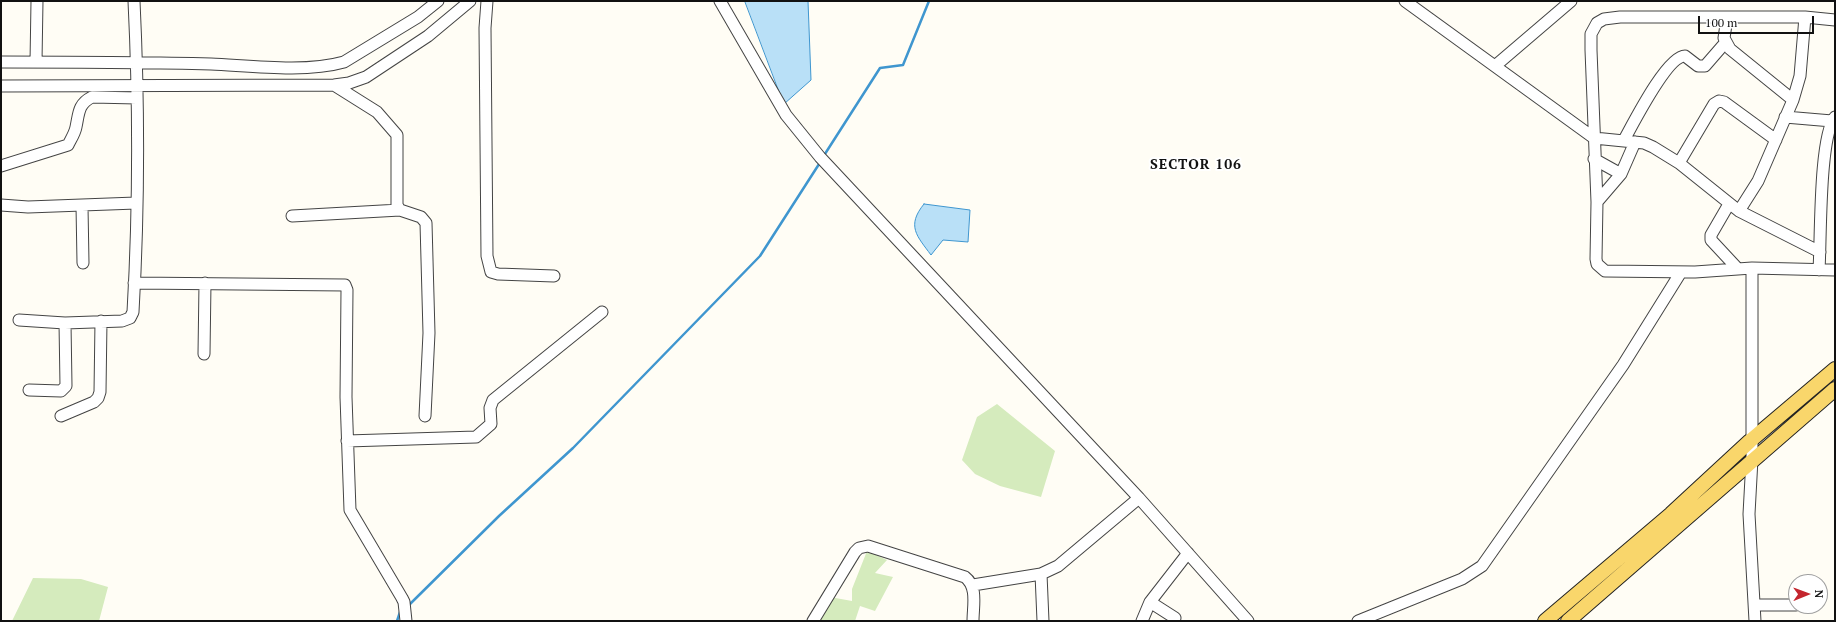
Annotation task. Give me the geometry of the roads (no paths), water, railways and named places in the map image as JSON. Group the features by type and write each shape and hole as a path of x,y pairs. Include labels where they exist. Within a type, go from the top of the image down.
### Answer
{"main road":[{"path":"1545,621 1671,514 1752,440 1835,369"},
{"path":"1568,621 1752,459 1835,389"}],"street":[{"path":"36,62 37,1"},
{"path":"19,320 65,323 122,321 130,318 133,312 137,258 136,203 138,154 137,62 134,1"},
{"path":"1,62 137,62 304,67 335,64 344,62 404,25 438,1"},
{"path":"1,86 334,85 349,83 366,77 428,36 470,1"},
{"path":"487,1 485,28 488,266 491,272 498,274 554,276"},
{"path":"720,1 786,115 820,158 1139,498 1248,621"},
{"path":"1405,1 1594,138 1644,143 1679,163 1739,211 1820,252"},
{"path":"1495,66 1571,1"},
{"path":"1835,20 1805,17 1620,17 1604,19 1596,23 1591,34 1594,159 1597,202 1596,259 1601,268 1610,271 1681,272 1752,268 1835,270"},
{"path":"1739,211 1751,194 1793,100 1800,76 1805,17"},
{"path":"1727,18 1724,38 1725,43 1730,49 1793,100"},
{"path":"1597,202 1621,174 1629,141 1660,77 1680,57 1685,56 1698,66 1705,66 1725,43"},
{"path":"334,85 376,112 397,135 397,205 400,210"},
{"path":"1,166 68,144 76,128 80,107 85,100 92,97 137,98"},
{"path":"1679,163 1714,104 1719,101 1724,102 1776,140"},
{"path":"1785,117 1833,119 1825,142 1819,270"},
{"path":"1594,159 1621,174"},
{"path":"1,205 82,206 136,203"},
{"path":"1729,204 1711,235 1710,240 1738,269"},
{"path":"82,206 83,263"},
{"path":"292,216 400,210 421,217 426,223 430,333 425,416"},
{"path":"1752,268 1752,459 1749,514 1755,621"},
{"path":"1358,621 1462,579 1482,566 1623,366 1681,272"},
{"path":"134,283 345,284 347,290 346,396 350,510 402,598 404,602 406,621"},
{"path":"204,354 205,283"},
{"path":"347,441 476,437 491,424 490,408 493,400 602,312"},
{"path":"61,416 94,402 98,398 100,392 101,322"},
{"path":"29,390 61,391 66,386 65,323"},
{"path":"973,585 1041,574 1058,566 1139,498"},
{"path":"813,621 855,552 864,546 965,577 973,585 973,621"},
{"path":"1142,621 1150,602 1188,553"},
{"path":"1041,574 1043,621"},
{"path":"1150,602 1175,618"},
{"path":"1754,606 1788,605"}],"water":[{"path":"745,1 808,1 811,80 784,104"},
{"path":"924,204 970,210 968,242 943,240 931,255 921,242 915,225 919,212"}],"waterway":[{"path":"823,157 880,68 903,65 929,1"},
{"path":"409,605 499,516 573,448 760,256 821,161"},
{"path":"397,621 400,612"}],"district":[{"name":"SECTOR 106","path":"1196,165"}]}
